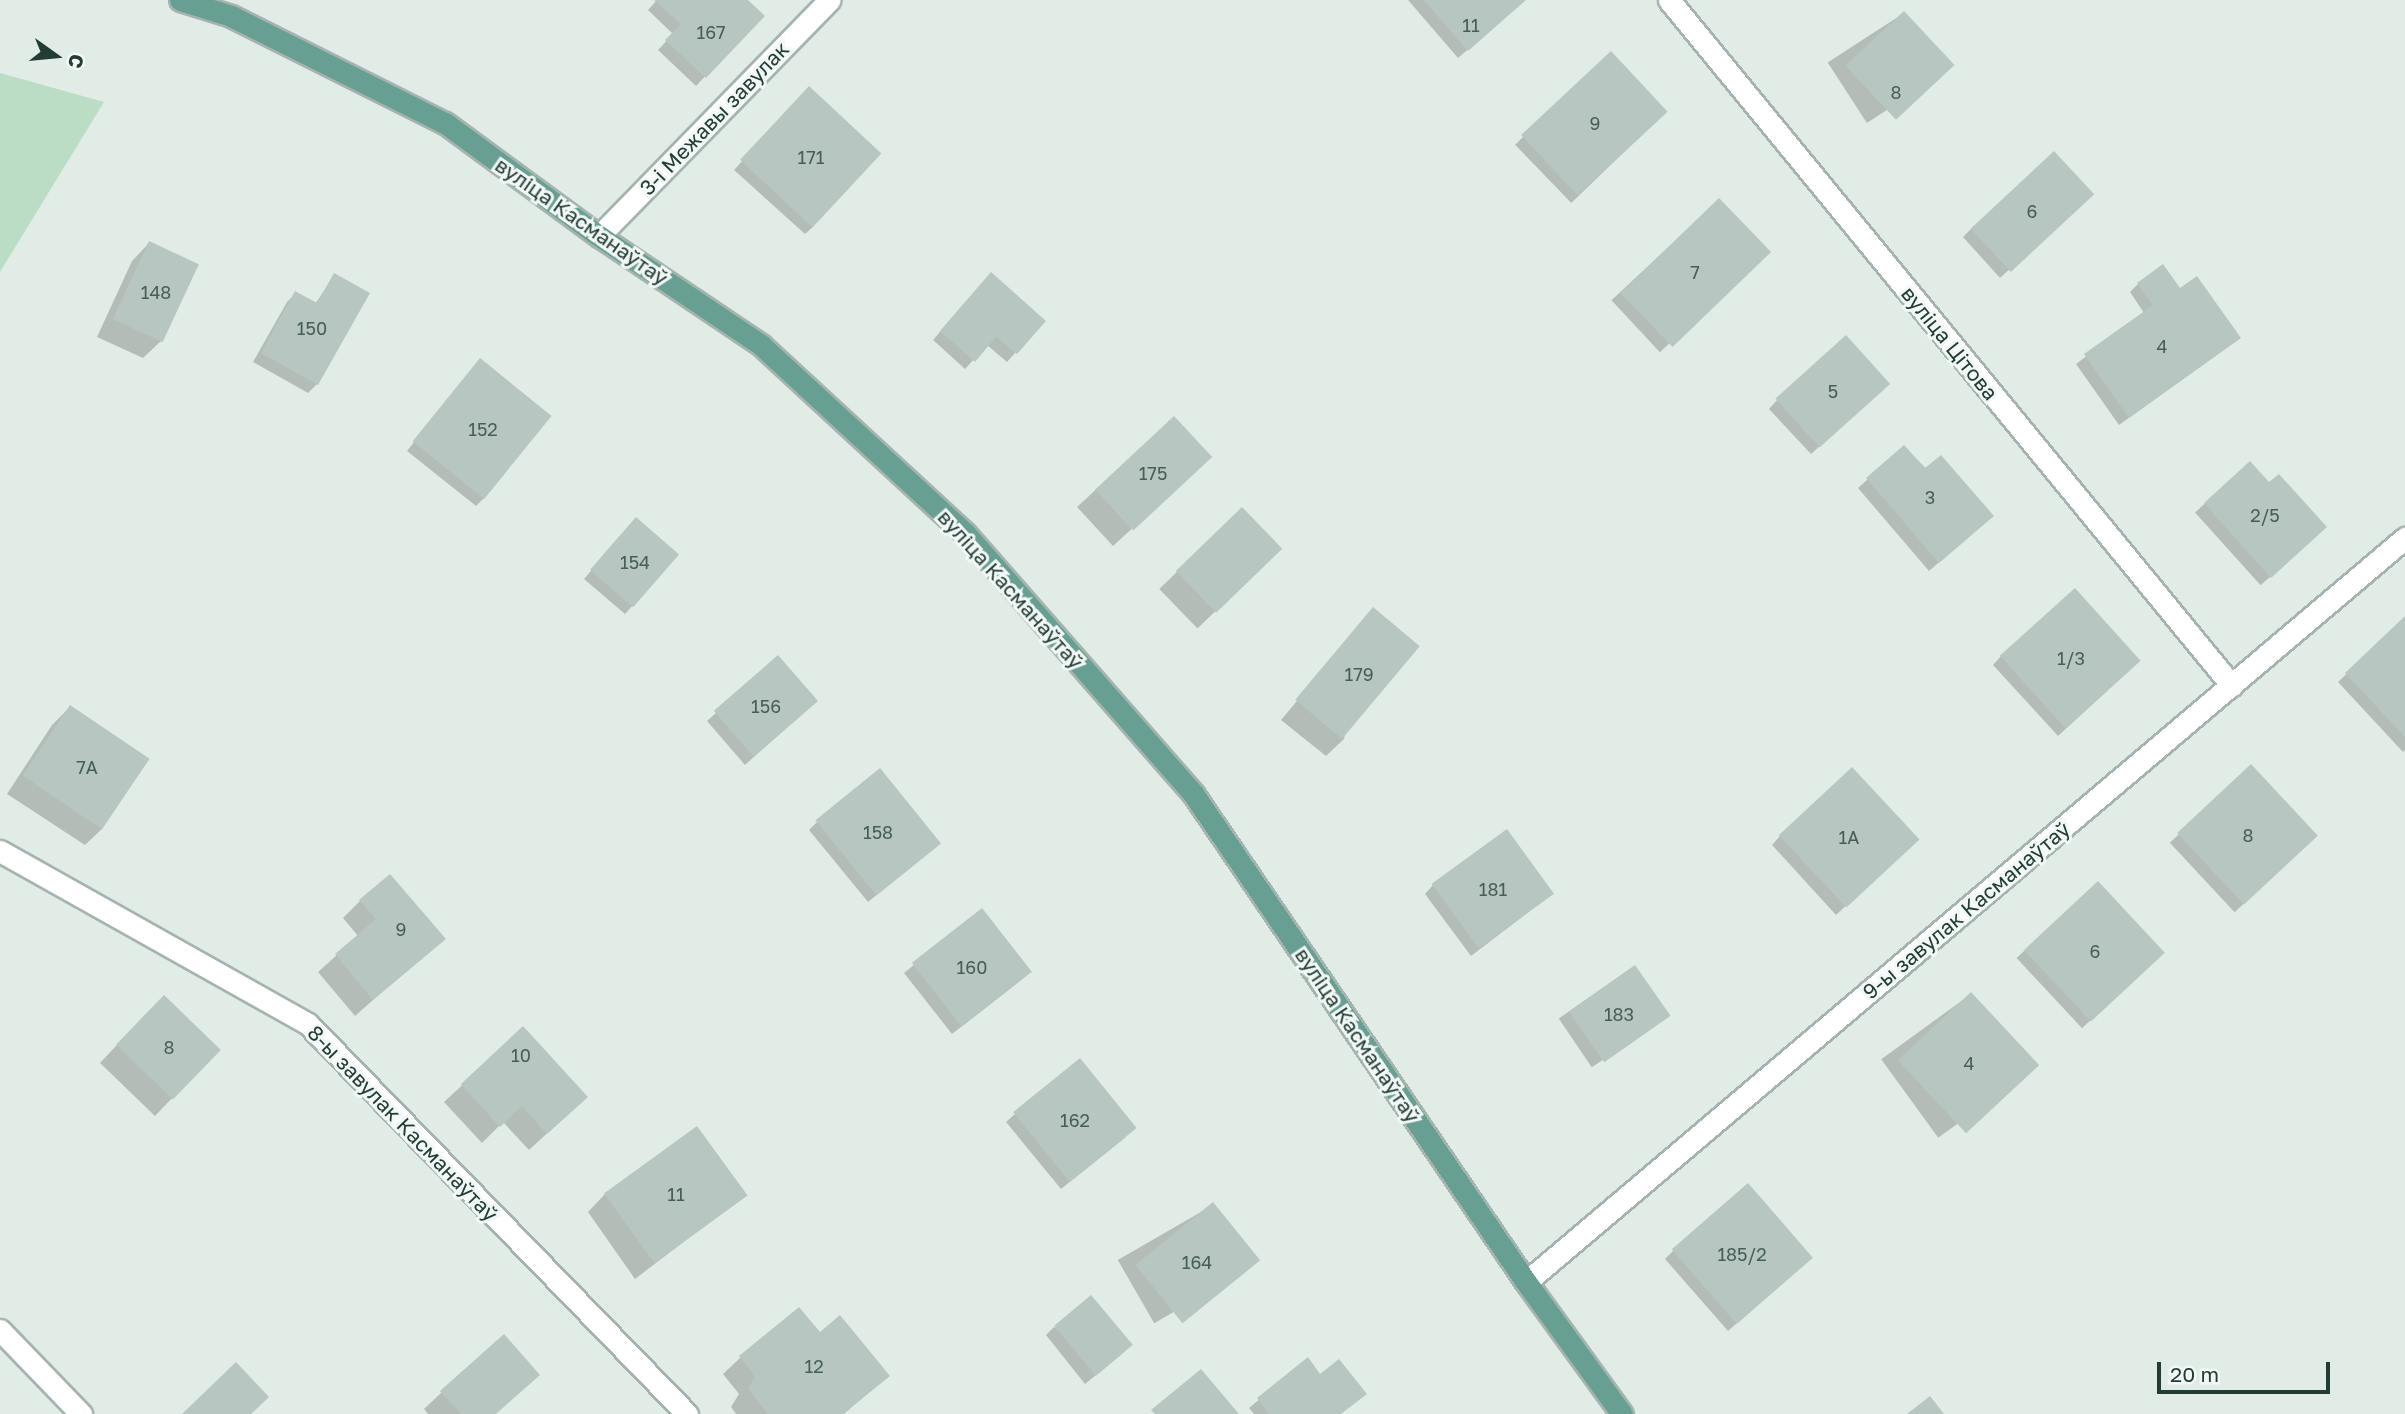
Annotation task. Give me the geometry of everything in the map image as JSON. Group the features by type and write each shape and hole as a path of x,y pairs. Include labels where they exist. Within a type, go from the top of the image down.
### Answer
{"main road":[{"name":"вуліца Касманаўтаў","path":"180,0 231,16 445,124 599,236 761,345 965,533 1194,795 1527,1282 1622,1414"}],"street":[{"name":"3-і Межавы завулак","path":"599,236 829,0"},
{"name":"вуліца Цітова","path":"1669,0 2232,686"},
{"name":"9-ы завулак Касманаўтаў","path":"1527,1282 2405,538"},
{"name":"8-ы завулак Касманаўтаў","path":"0,851 308,1024 687,1414"},
{"path":"0,1329 80,1414"}],"green space":[{"path":"0,73 104,102 0,272"}],"building":[{"path":"654,0 748,0 765,16 706,78 665,40 681,24"},
{"path":"1424,0 1526,0 1468,51"},
{"path":"1904,11 1954,65 1896,120 1845,66"},
{"path":"1611,51 1668,112 1578,196 1521,135"},
{"path":"809,86 881,154 813,227 740,160"},
{"path":"2054,151 2094,194 2011,272 1971,229"},
{"path":"1719,198 1771,252 1673,347 1620,293"},
{"path":"149,241 199,264 163,342 113,319"},
{"path":"2163,264 2180,288 2197,276 2241,338 2129,418 2084,354 2153,305 2137,283"},
{"path":"991,272 1046,321 1017,354 996,337 975,362 940,331"},
{"path":"334,273 370,293 318,385 261,353 295,291 317,303"},
{"path":"1846,335 1890,384 1820,448 1775,399"},
{"path":"480,358 551,416 484,499 413,441"},
{"path":"1174,416 1212,457 1133,531 1095,490"},
{"path":"1904,445 1925,468 1941,455 1994,516 1939,563 1866,478"},
{"path":"2250,461 2269,482 2279,474 2327,527 2271,578 2204,503"},
{"path":"1242,507 1282,549 1216,613 1176,571"},
{"path":"636,517 679,554 633,607 590,570"},
{"path":"2075,588 2141,661 2066,728 2000,656"},
{"path":"1373,607 1420,646 1342,739 1295,700"},
{"path":"2405,616 2405,737 2345,673"},
{"path":"778,655 818,701 754,757 714,711"},
{"path":"70,705 150,759 102,829 22,775"},
{"path":"2251,764 2318,836 2244,905 2177,833"},
{"path":"1852,767 1920,839 1846,908 1779,835"},
{"path":"880,768 941,843 877,896 815,820"},
{"path":"1507,829 1554,894 1479,948 1432,884"},
{"path":"390,874 446,939 373,1000 335,954 376,919 359,900"},
{"path":"2098,881 2165,953 2091,1022 2024,950"},
{"path":"982,908 1032,972 962,1027 912,963"},
{"path":"1635,965 1671,1016 1604,1062 1569,1011"},
{"path":"1971,992 2039,1065 1966,1133 1898,1060"},
{"path":"164,995 221,1050 173,1100 116,1045"},
{"path":"523,1026 588,1097 547,1134 522,1106 500,1127 461,1084"},
{"path":"1080,1058 1137,1128 1070,1182 1013,1112"},
{"path":"697,1126 748,1196 655,1263 604,1194"},
{"path":"1748,1183 1813,1258 1737,1324 1672,1249"},
{"path":"1213,1202 1260,1260 1182,1323 1135,1265"},
{"path":"1091,1295 1133,1345 1096,1376 1054,1326"},
{"path":"799,1307 820,1332 840,1315 890,1376 843,1414 768,1414 748,1389 755,1376 739,1356"},
{"path":"504,1334 540,1375 496,1414 461,1414 440,1391"},
{"path":"1308,1357 1320,1374 1339,1359 1367,1394 1341,1414 1269,1414 1257,1398"},
{"path":"236,1362 269,1397 251,1414 182,1414"},
{"path":"1201,1369 1239,1414 1155,1414 1151,1410"},
{"path":"1930,1396 1944,1414 1907,1414"}]}
